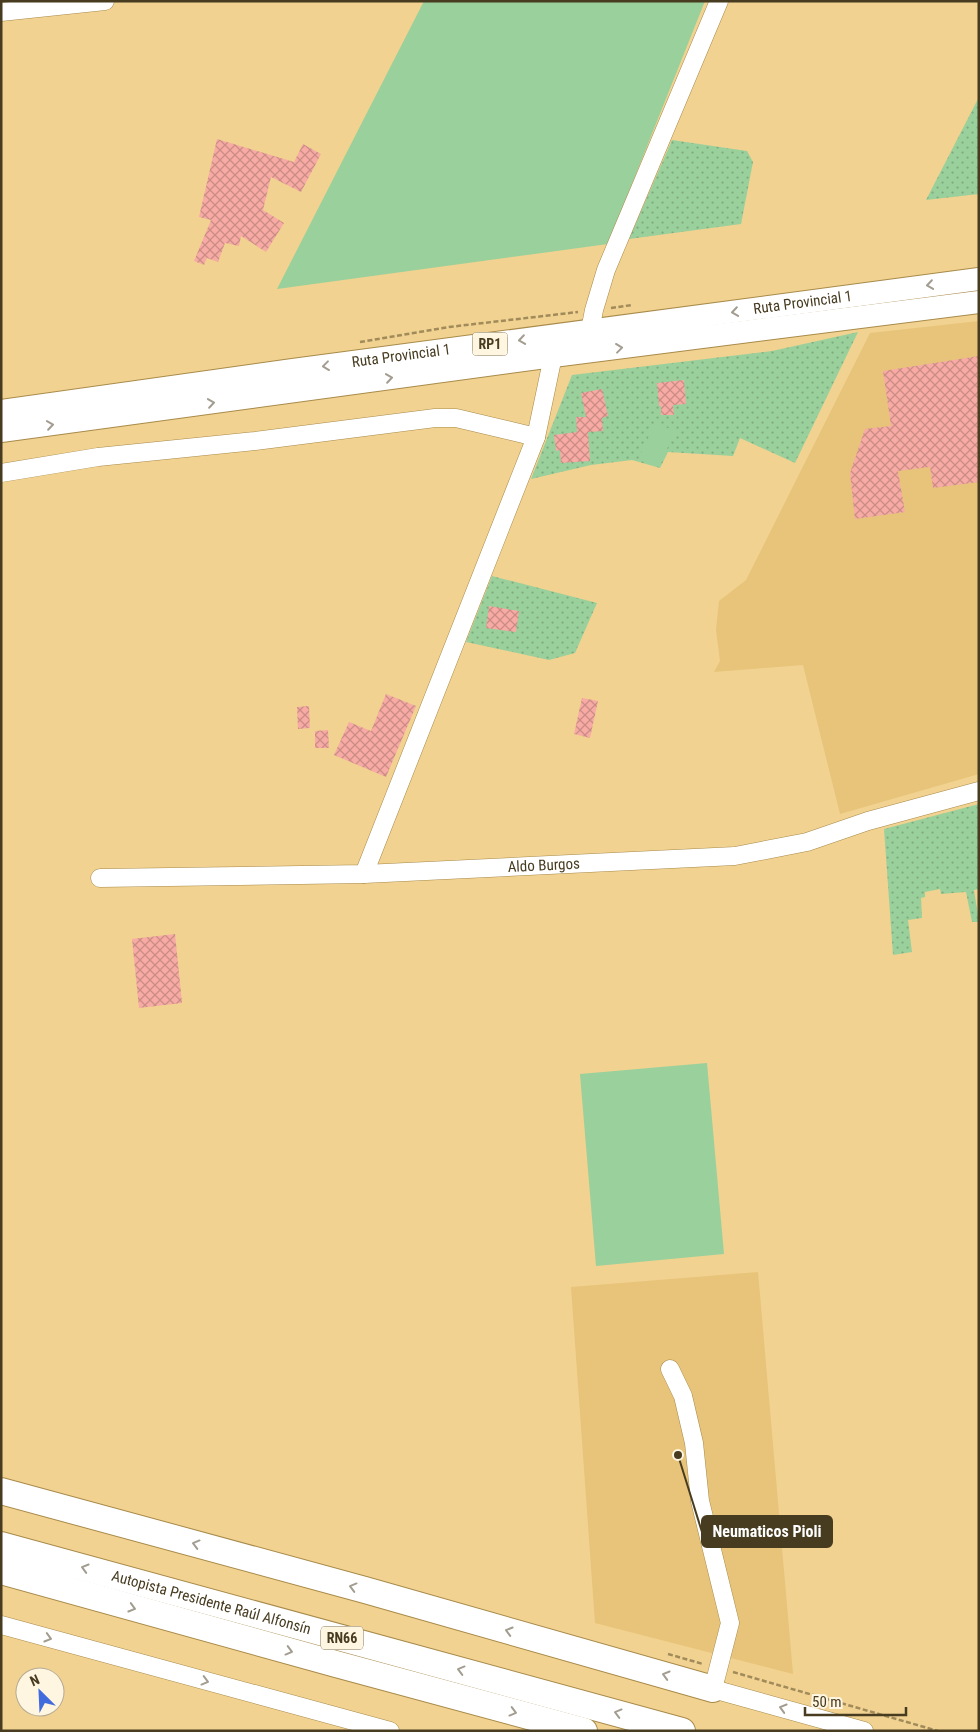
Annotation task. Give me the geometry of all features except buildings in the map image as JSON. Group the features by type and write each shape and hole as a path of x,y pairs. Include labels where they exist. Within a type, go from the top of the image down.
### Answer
{"highway":[{"path":"1,1491 375,1593 712,1688"},
{"name":"Autopista Presidente Raúl Alfonsín","path":"1,1545 682,1731"},
{"name":"Autopista Presidente Raúl Alfonsín","path":"1,1571 300,1655 584,1731"}],"main road":[{"name":"Ruta Provincial 1","path":"588,342 979,279"},
{"name":"Ruta Provincial 1","path":"1,411 293,370 554,346 979,302"},
{"name":"Ruta Provincial 1","path":"1,431 554,346"}],"street":[{"path":"1,12 104,1"},
{"path":"588,342 606,270 718,1"},
{"path":"364,874 536,437 554,346"},
{"path":"1,473 98,457 255,441 436,418 456,418 536,437"},
{"name":"Aldo Burgos","path":"100,878 364,874 735,856 807,842 868,821 979,791"},
{"path":"670,1369 683,1396 694,1443 700,1501 730,1623 712,1688 864,1731"},
{"path":"1,1625 390,1731"}],"shaded area":[{"path":"979,321 979,774 840,814 803,665 714,672 720,661 716,630 719,601 746,580 870,333"},
{"path":"758,1272 793,1674 595,1623 571,1287"}],"green space":[{"path":"424,1 705,1 608,244 277,289"},
{"path":"979,97 979,194 926,200"},
{"path":"672,140 747,151 753,162 741,224 629,239"},
{"path":"858,332 795,463 740,438 733,456 668,452 660,468 632,460 591,465 531,479 572,375 772,351"},
{"path":"655,423 675,431 659,467 639,458"},
{"path":"492,576 597,603 575,653 549,660 466,642"},
{"path":"979,804 979,889 974,890 979,922 972,922 966,892 941,894 940,889 925,892 925,897 921,898 922,918 908,920 912,952 893,955 884,829"},
{"path":"707,1063 724,1254 596,1266 580,1074"}],"place":[{"name":"Neumaticos Pioli","path":"678,1455"}]}
